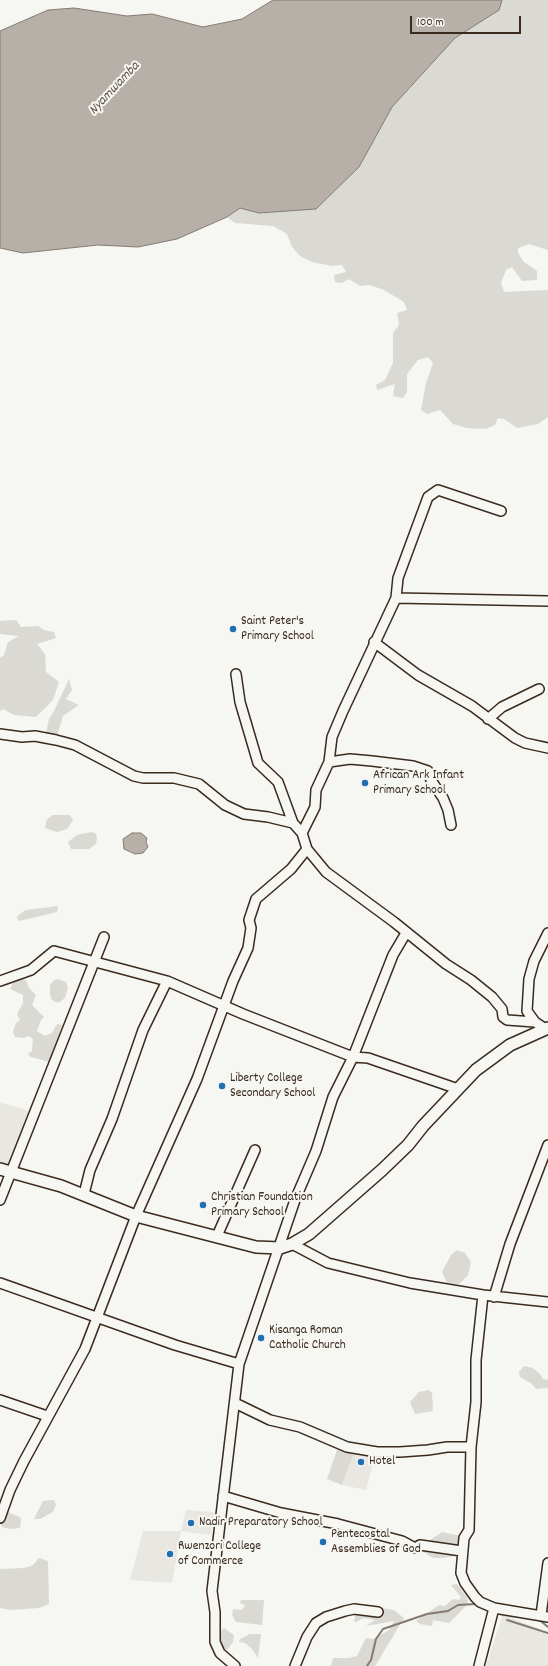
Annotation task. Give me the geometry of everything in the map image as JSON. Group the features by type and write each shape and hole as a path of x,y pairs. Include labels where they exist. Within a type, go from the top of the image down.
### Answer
{"street":[{"path":"302,833 315,807 316,790 329,762 332,737 374,642 396,598 398,578 428,497 438,490 501,511"},
{"path":"396,598 548,601"},
{"path":"374,642 418,675 472,706 488,719 525,743 548,748"},
{"path":"236,674 240,702 258,763 278,782 293,823 302,833 307,849 326,872 376,908 406,933 492,997 502,1008 503,1017 507,1020 542,1026"},
{"path":"488,719 502,707 539,689"},
{"path":"0,734 22,737 35,736 75,745 134,776 143,778 174,778 199,784 225,805 244,814 268,817 293,823"},
{"path":"329,762 350,760 372,761 414,766 428,771 431,780 443,798 448,810 451,826"},
{"path":"0,1518 10,1490 47,1416 85,1349 136,1216 183,1111 238,967 248,948 251,928 249,920 256,899 291,869 307,849"},
{"path":"235,1666 220,1653 215,1642 212,1579 239,1364 280,1248 295,1200 316,1151 333,1096 353,1057 393,955 406,933"},
{"path":"542,1026 527,1011 529,979 534,961 548,933"},
{"path":"0,1200 5,1170 95,963 104,937"},
{"path":"0,981 31,970 54,951 95,963 111,964 167,981 224,1006 353,1057 368,1058 458,1089"},
{"path":"84,1194 90,1170 112,1119 144,1030 167,981"},
{"path":"5,1170 84,1194 136,1216 256,1247 280,1248 292,1244 309,1234 382,1170 408,1145 458,1089 491,1058 542,1026"},
{"path":"494,1297 510,1244 548,1145"},
{"path":"216,1236 255,1150"},
{"path":"292,1244 328,1263 410,1282 494,1297 548,1302"},
{"path":"0,1283 98,1316 175,1345 239,1364"},
{"path":"483,1295 476,1360 476,1402 471,1447 469,1530 464,1538 461,1573 465,1583 475,1597 494,1608 545,1616 548,1563"},
{"path":"0,1400 47,1416"},
{"path":"235,1403 270,1420 300,1427 347,1447 395,1452 428,1450 447,1446 471,1447"},
{"path":"223,1496 282,1513 338,1524 402,1541 415,1548 420,1545 462,1551"},
{"path":"479,1666 494,1608"},
{"path":"295,1666 307,1637 316,1623 326,1617 354,1609 378,1612"}],"shaded area":[{"path":"502,0 548,0 548,250 529,244 518,248 518,253 524,262 537,271 537,280 522,281 512,267 506,270 501,283 504,292 548,290 548,417 538,424 517,428 504,419 498,418 495,425 486,429 467,428 453,424 440,410 427,414 421,410 426,383 433,363 428,357 418,360 407,374 407,392 403,398 393,396 395,384 377,390 376,385 385,380 393,363 393,333 399,325 397,313 407,310 404,302 384,290 370,285 360,286 349,279 342,283 335,282 334,275 346,272 342,265 332,266 312,262 300,256 292,247 287,234 273,226 235,223 227,217 240,208 259,213 316,209 359,167 392,107 455,38 498,10"},
{"path":"16,620 21,627 38,626 44,630 54,632 56,638 37,644 45,654 46,672 59,682 53,700 36,717 14,715 3,709 0,711 0,658 4,655 8,642 19,636 0,634 0,621"},
{"path":"69,679 72,690 66,699 79,705 63,716 57,736 50,738 46,733 49,719"},
{"path":"53,815 70,815 73,820 67,829 57,832 45,828 47,819"},
{"path":"92,832 96,834 96,844 89,849 71,849 68,842 77,835"},
{"path":"58,906 57,912 18,921 17,916 26,910"},
{"path":"19,979 26,980 29,988 36,995 32,1005 44,1017 41,1020 37,1031 45,1036 52,1033 57,1024 62,1025 49,1062 31,1057 28,1054 32,1051 33,1039 29,1036 23,1038 15,1037 13,1032 16,1023 20,1020 17,1014 23,1003 23,995 10,989 13,983"},
{"path":"58,979 66,982 68,987 65,998 58,1003 52,1000 50,995 50,985 54,980"},
{"path":"0,1102 32,1112 12,1168 0,1164"},
{"path":"457,1250 465,1253 471,1262 468,1275 459,1284 447,1283 442,1272 451,1255"},
{"path":"524,1366 533,1368 543,1379 548,1380 548,1388 536,1389 531,1383 520,1377 519,1372"},
{"path":"429,1390 432,1393 433,1411 415,1414 410,1402 419,1392"},
{"path":"356,1448 376,1453 366,1490 342,1485"},
{"path":"356,1448 342,1485 327,1479 337,1450"},
{"path":"54,1500 56,1505 53,1512 40,1519 34,1519 43,1501"},
{"path":"8,1509 8,1512 21,1518 20,1528 10,1529 2,1527 0,1520"},
{"path":"186,1510 214,1512 211,1535 181,1531"},
{"path":"143,1531 181,1531 172,1583 130,1580"},
{"path":"442,1532 461,1536 465,1545 454,1556 444,1558 433,1558 423,1552 423,1545"},
{"path":"39,1558 48,1561 49,1604 39,1608 10,1610 0,1608 0,1569 24,1568 33,1565"},
{"path":"457,1584 467,1597 468,1604 449,1623 433,1620 432,1626 420,1624 416,1621 439,1605 445,1606 453,1599 459,1600 461,1597 451,1585"},
{"path":"241,1600 264,1600 262,1625 236,1622 232,1615 233,1609 242,1610 245,1605 240,1603"},
{"path":"380,1608 394,1610 404,1618 375,1666 331,1666 333,1658 349,1658 357,1656 366,1638 373,1639 389,1630 394,1621 366,1626 375,1620 364,1618 356,1622 354,1621 355,1616 363,1612 371,1616 380,1614"},
{"path":"503,1614 548,1633 548,1666 486,1666"},
{"path":"224,1628 234,1635 233,1642 228,1649 219,1650 213,1638"},
{"path":"250,1634 261,1634 258,1658 252,1649 245,1643 239,1642 240,1639"}],"water":[{"name":"Nyamwamba","path":"273,0 502,0 499,10 455,38 392,107 359,167 316,209 259,213 240,208 227,217 177,239 138,247 98,245 23,253 0,248 0,31 48,10 74,8 127,16 152,14 203,27 242,19"},
{"path":"132,833 141,833 147,838 146,842 148,847 143,853 135,854 124,849 123,839"}],"waterway":[{"path":"367,1666 371,1660 376,1639 383,1629 427,1614 448,1611 458,1605 476,1604"},
{"path":"537,1618 548,1627"},
{"path":"507,1620 548,1633"}],"place":[{"name":"Saint Peter's Primary School","path":"233,629"},
{"name":"African Ark Infant Primary School","path":"365,783"},
{"name":"Liberty College Secondary School","path":"222,1086"},
{"name":"Christian Foundation Primary School","path":"203,1205"},
{"name":"Kisanga Roman Catholic Church","path":"261,1338"},
{"name":"Hotel","path":"361,1462"},
{"name":"Nadir Preparatory School","path":"191,1523"},
{"name":"Pentecostal Assemblies of God","path":"323,1542"},
{"name":"Rwenzori College of Commerce","path":"170,1554"}]}
